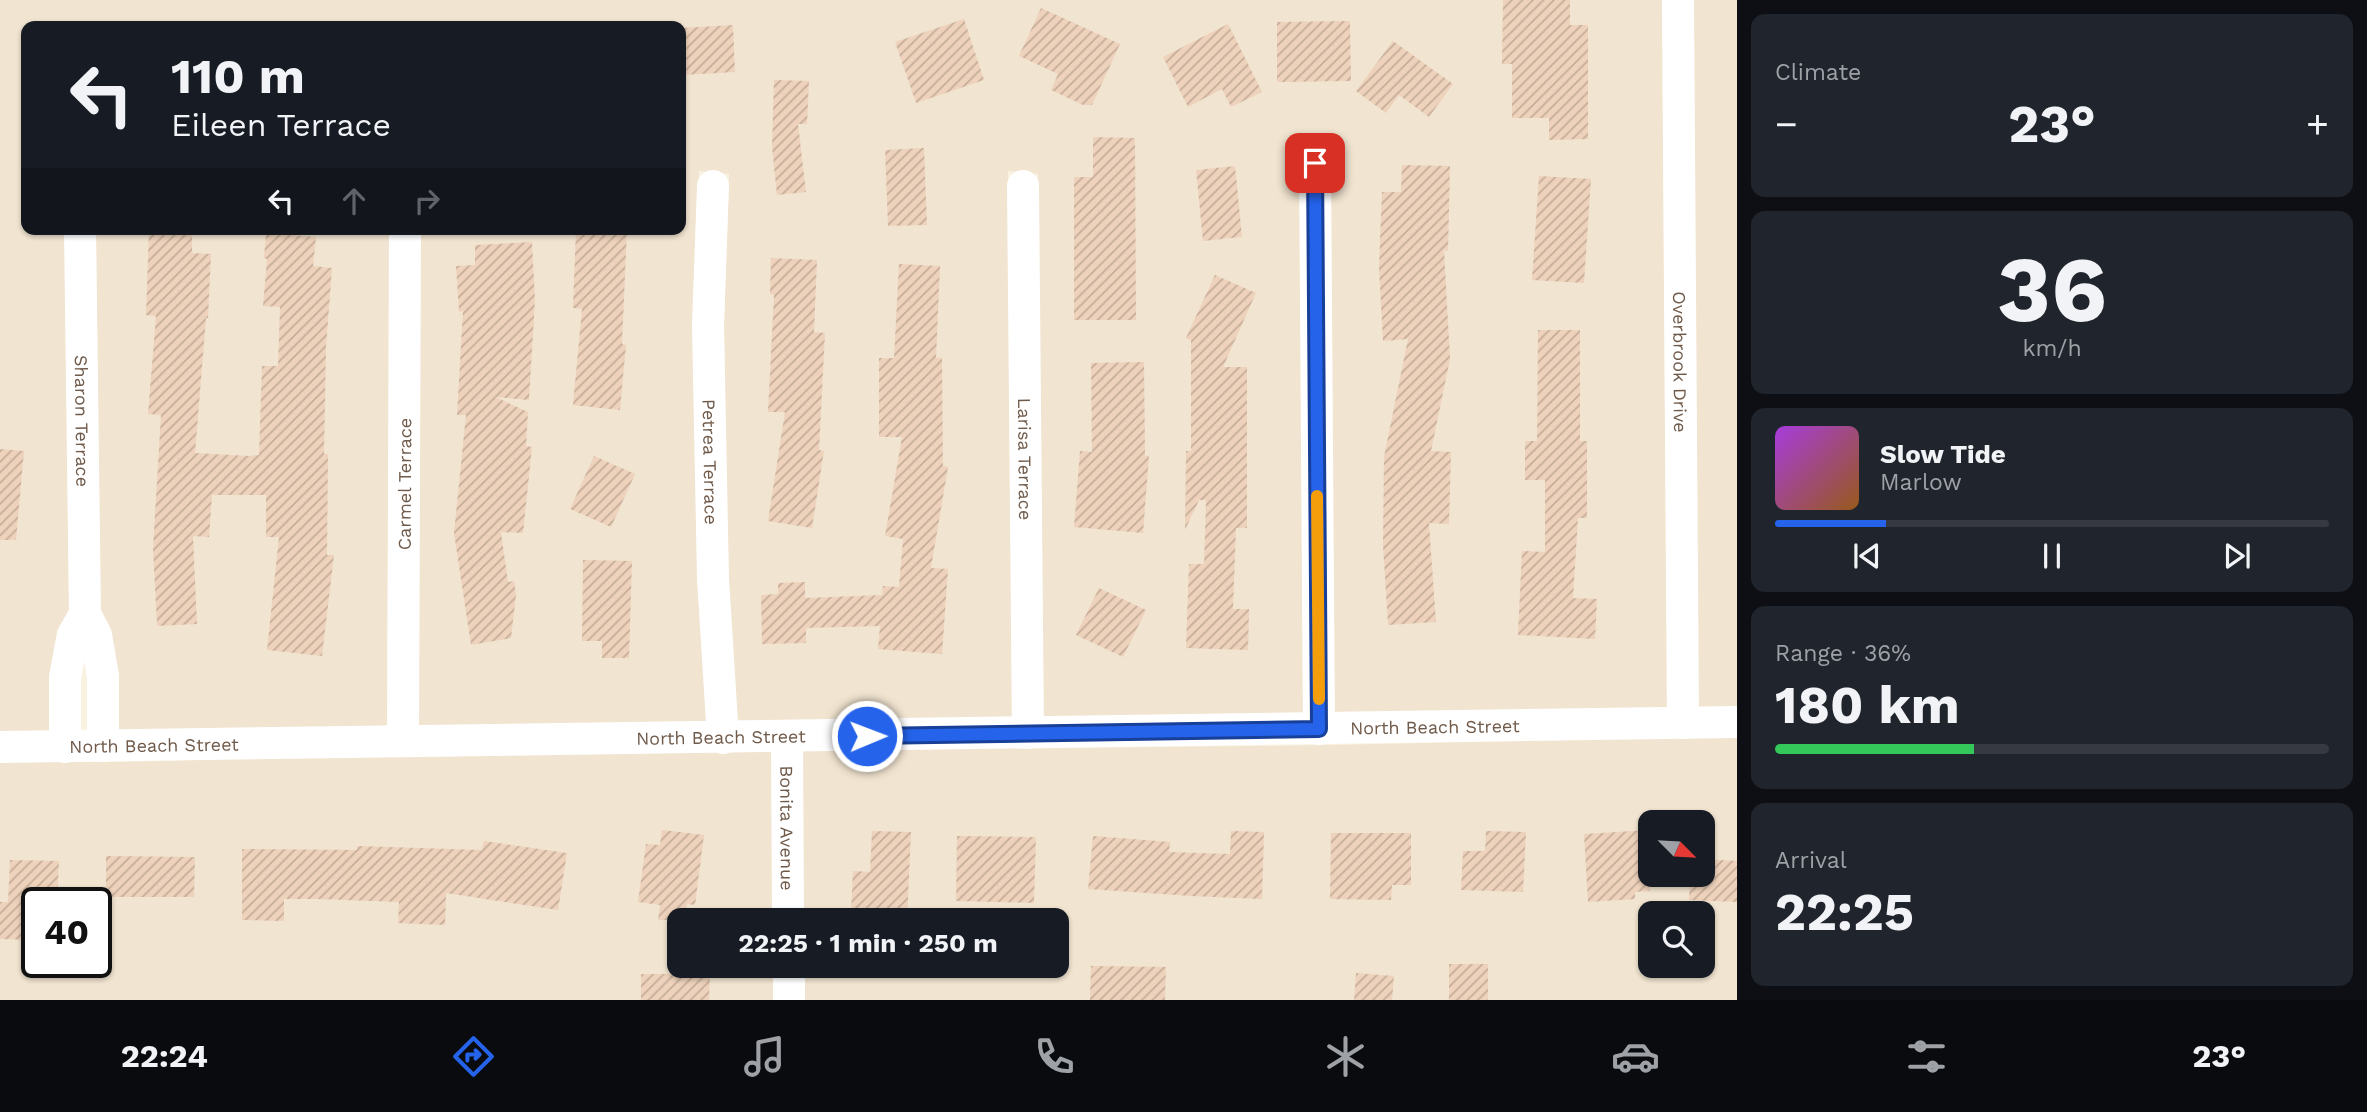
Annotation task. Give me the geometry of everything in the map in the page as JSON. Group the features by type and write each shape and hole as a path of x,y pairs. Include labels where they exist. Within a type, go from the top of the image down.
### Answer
{"street":[{"name":"Overbrook Drive","path":"1678,0 1683,723"},
{"path":"1315,163 1319,729"},
{"name":"Petrea Terrace","path":"713,186 708,325 712,552 723,738"},
{"name":"Larisa Terrace","path":"1023,186 1028,733"},
{"name":"Sharon Terrace","path":"80,235 85,614 96,635 103,676 103,746"},
{"name":"Carmel Terrace","path":"403,740 405,235"},
{"name":"Sharon Terrace","path":"65,747 65,677 73,635 85,614"},
{"name":"North Beach Street","path":"0,747 1737,722"},
{"name":"Bonita Avenue","path":"787,737 788,908"},
{"path":"789,978 789,1000"}],"shaded area":[{"path":"0,0 1662,0 1667,709 1334,715 1330,151 1300,148 1303,715 1043,719 1038,174 1008,171 1012,719 737,724 728,580 724,327 729,174 699,171 693,324 707,724 418,726 420,235 686,235 686,21 21,21 21,235 65,235 69,610 57,631 50,673 50,733 0,733"},
{"path":"1693,0 1737,0 1737,708 1698,708"},
{"path":"96,235 390,235 387,726 118,732 100,612"},
{"path":"1737,736 1737,1000 804,1000 804,978 1069,978 1069,908 803,908 802,751 1334,745"},
{"path":"771,751 773,908 667,908 667,978 773,978 774,1000 0,1000 0,761 118,762 418,754"}],"building":[{"path":"1503,0 1570,0 1570,25 1588,25 1588,139 1549,140 1549,118 1512,118 1512,64 1502,64"},
{"path":"1041,8 1120,44 1092,105 1083,105 1051,90 1058,74 1019,56"},
{"path":"964,19 984,80 916,103 895,42"},
{"path":"1350,21 1351,81 1277,82 1277,22"},
{"path":"1228,24 1262,92 1231,107 1222,89 1188,107 1163,57"},
{"path":"733,25 735,72 686,75 686,28"},
{"path":"1393,41 1453,84 1429,117 1399,95 1386,113 1356,91"},
{"path":"774,80 809,81 807,124 798,124 806,192 777,195 772,147"},
{"path":"1093,137 1135,138 1136,320 1074,320 1074,177 1093,177"},
{"path":"924,148 927,225 888,226 885,150"},
{"path":"1402,165 1450,166 1448,251 1444,250 1450,359 1431,451 1451,452 1449,524 1429,523 1436,622 1388,625 1383,545 1384,457 1408,339 1383,341 1379,267 1382,192 1401,192"},
{"path":"1235,166 1242,237 1203,241 1196,170"},
{"path":"1539,176 1591,179 1584,283 1532,280"},
{"path":"149,235 192,235 192,253 211,254 208,318 195,453 259,455 262,366 278,366 280,307 263,306 267,259 264,258 266,235 316,237 313,266 332,268 326,347 324,454 328,454 327,555 334,555 322,656 267,650 279,537 266,537 266,495 212,495 209,537 193,536 197,624 157,626 153,548 161,415 148,414 156,316 146,315"},
{"path":"576,235 627,235 622,344 626,345 620,410 573,405 582,309 573,308"},
{"path":"532,242 535,300 529,400 495,397 528,412 526,446 532,447 523,533 501,532 508,582 514,581 516,595 511,638 471,645 454,533 466,415 457,415 463,311 459,312 456,266 475,265 475,245"},
{"path":"771,258 817,260 814,332 825,333 819,450 824,451 812,528 768,521 785,412 768,412 774,295 770,294"},
{"path":"899,264 940,266 936,358 942,358 943,466 948,467 931,568 948,569 942,654 878,649 880,626 806,628 806,643 762,644 761,595 778,594 778,583 805,582 805,598 882,595 883,586 899,587 903,539 885,536 902,437 879,437 879,358 894,358"},
{"path":"1215,275 1256,293 1223,367 1247,367 1247,528 1236,528 1233,609 1249,609 1248,650 1186,648 1189,564 1204,564 1206,500 1199,500 1185,530 1186,451 1191,451 1191,340 1186,338"},
{"path":"1538,330 1580,330 1580,441 1587,441 1587,518 1578,518 1573,598 1597,599 1595,639 1518,635 1522,551 1545,552 1545,480 1525,480 1525,441 1537,441"},
{"path":"1144,362 1145,456 1149,456 1143,533 1074,527 1080,451 1092,452 1091,363"},
{"path":"0,449 24,451 16,540 0,540"},
{"path":"594,456 635,474 611,527 570,509"},
{"path":"583,560 632,561 629,658 602,658 602,641 582,641"},
{"path":"1099,588 1146,610 1123,657 1076,635"},
{"path":"662,830 704,835 695,905 667,908 667,920 658,920 660,905 638,902 646,844 660,845"},
{"path":"872,831 911,832 908,908 851,908 853,871 870,872"},
{"path":"1231,831 1264,832 1262,899 1088,889 1093,836 1170,842 1169,852 1230,854"},
{"path":"1486,831 1526,832 1523,892 1461,890 1463,851 1485,851"},
{"path":"1638,831 1638,887 1650,887 1650,891 1635,892 1635,899 1588,902 1584,834"},
{"path":"1331,833 1411,833 1411,885 1392,885 1391,900 1330,899"},
{"path":"957,836 1036,837 1034,903 956,901"},
{"path":"484,841 567,853 558,910 446,893 445,925 398,923 399,902 318,899 284,899 284,921 242,920 242,849 357,850 357,846 482,850"},
{"path":"106,856 195,857 194,897 112,897 112,887 106,887"},
{"path":"10,860 59,861 58,887 21,887 21,940 0,939 0,902 8,902"},
{"path":"1715,860 1737,861 1737,902 1689,900 1690,887 1715,887"},
{"path":"1449,964 1488,964 1488,1000 1449,1000"},
{"path":"1091,966 1166,967 1165,1000 1090,1000"},
{"path":"1356,973 1394,976 1392,1000 1354,1000"},
{"path":"641,974 667,974 667,978 710,978 709,1000 641,1000"}],"slow traffic":[{"path":"1317,496 1319,699"}],"route":[{"path":"867,736 1319,729 1315,163"}]}
